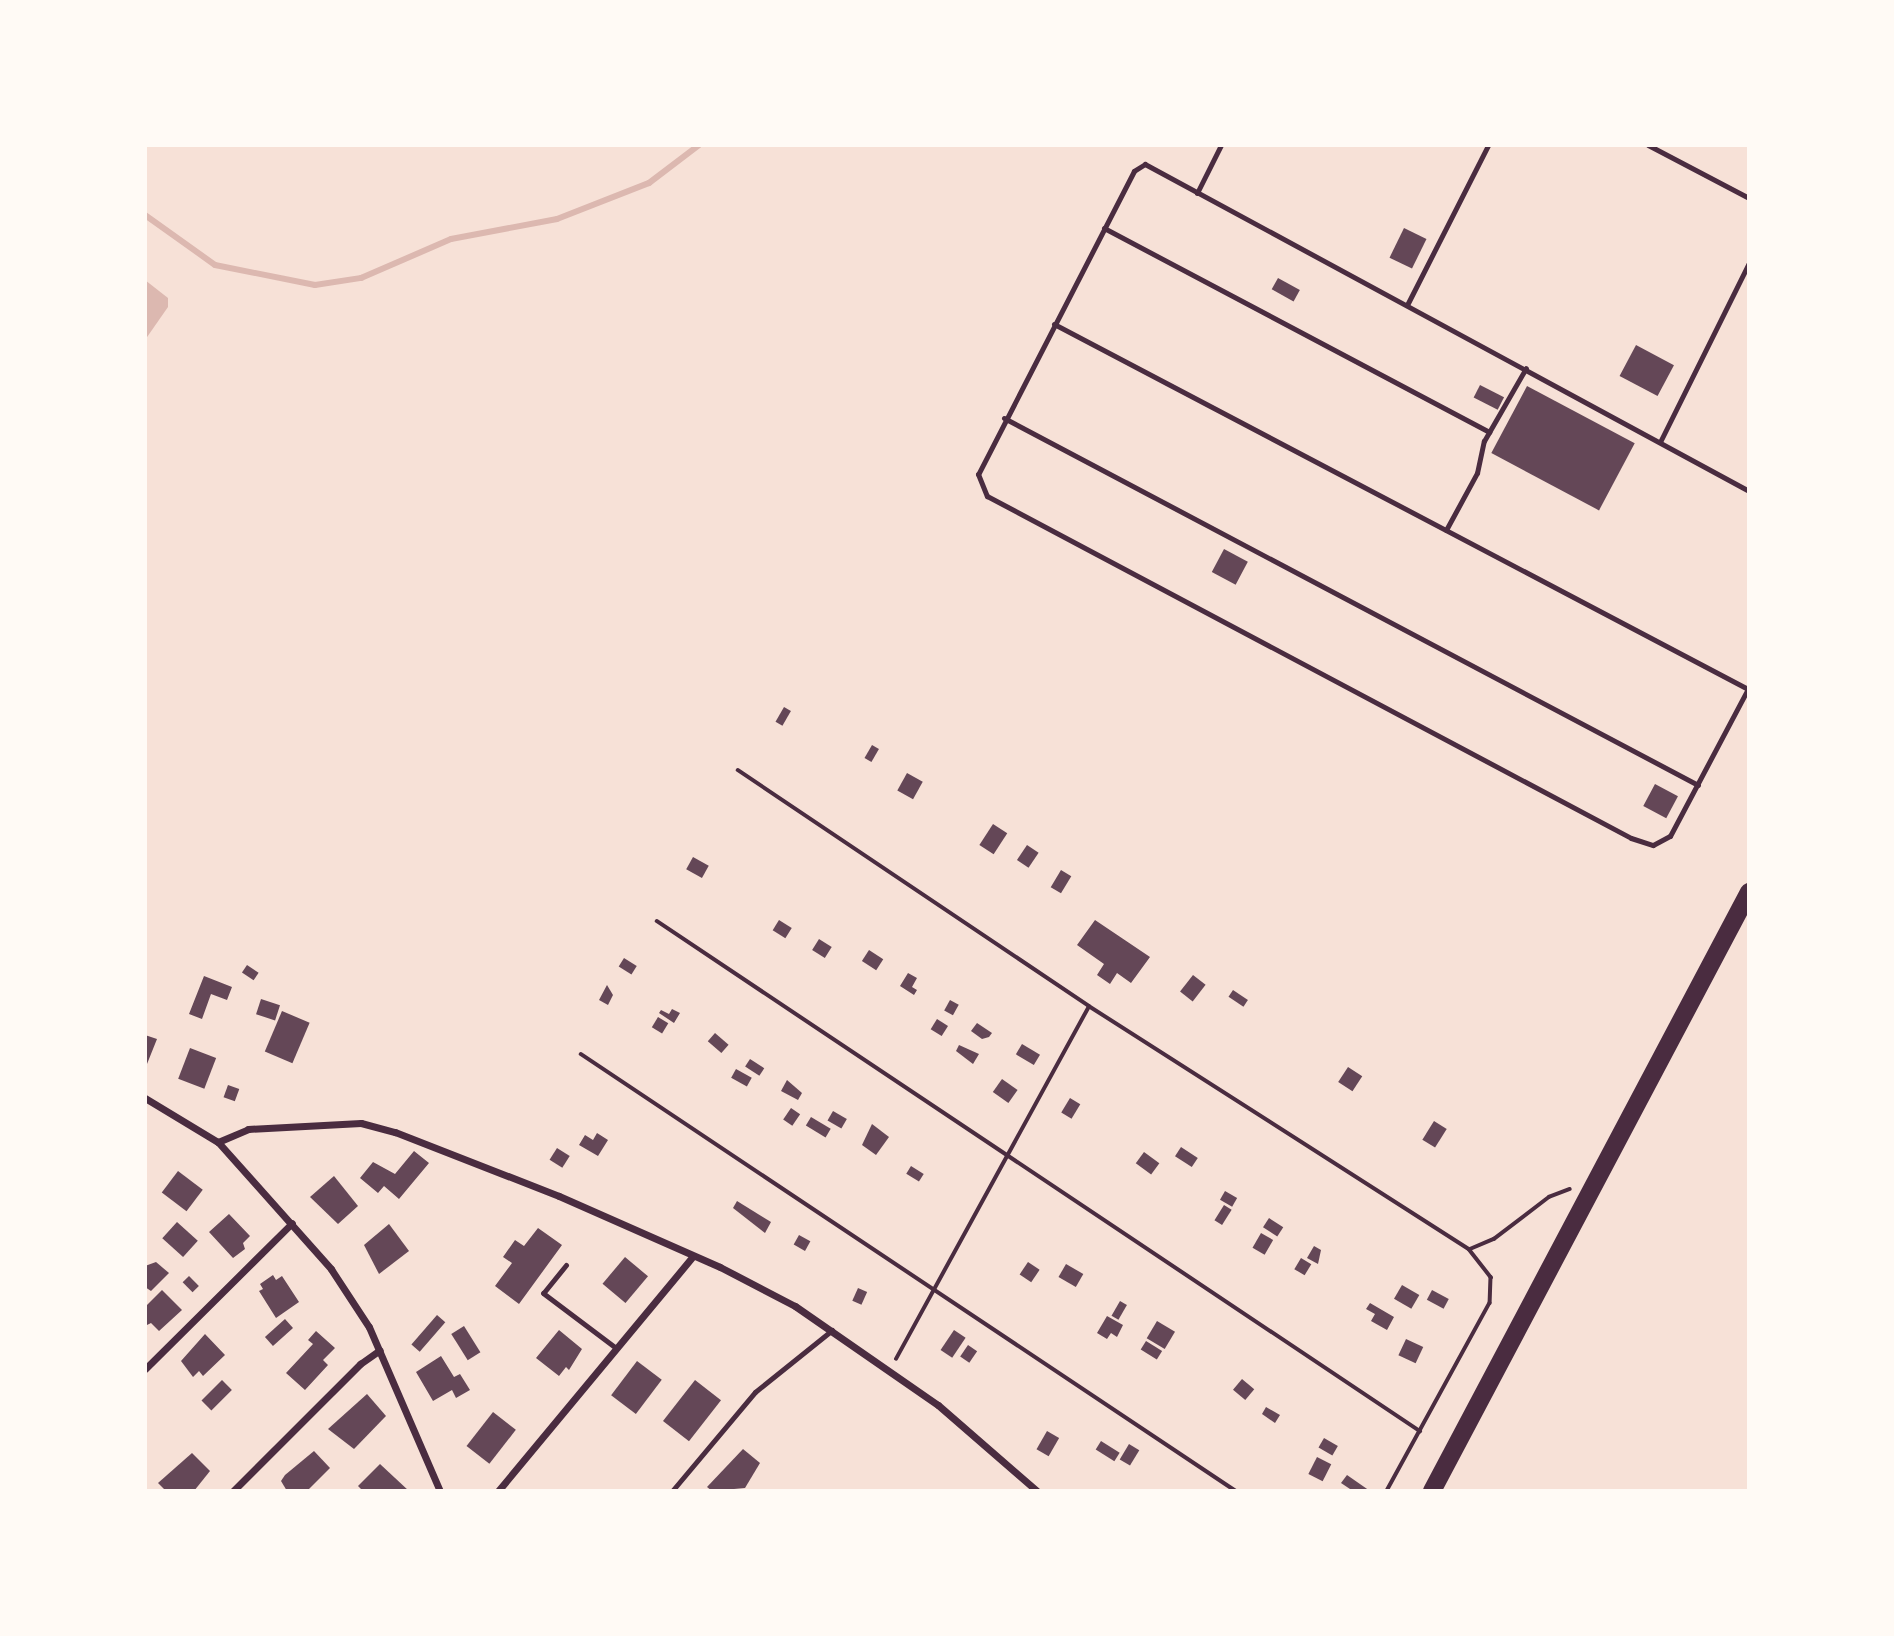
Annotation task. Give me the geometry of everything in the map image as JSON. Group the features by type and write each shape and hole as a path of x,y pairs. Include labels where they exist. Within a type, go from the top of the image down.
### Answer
{"main road":[{"path":"1432,1491 1749,892"}],"street":[{"path":"145,1098 218,1142 292,1223 344,1288 380,1350 440,1491"},
{"path":"218,1142 236,1132 261,1127 345,1122 377,1126 559,1196 758,1286 832,1331 967,1429 1037,1491"},
{"path":"145,1369 292,1223"},
{"path":"498,1491 693,1255"},
{"path":"233,1491 360,1364 380,1350"}],"lane":[{"path":"1197,193 1221,145"},
{"path":"1407,305 1488,145"},
{"path":"1648,145 1749,198"},
{"path":"1054,324 1748,688 1670,836 1653,845 1631,838 987,496 978,474 1004,418 1104,228 1135,171 1145,164 1749,491"},
{"path":"1104,228 1489,432"},
{"path":"1660,442 1749,263"},
{"path":"1446,530 1477,473 1489,432 1526,368"},
{"path":"1004,418 1698,785"},
{"path":"566,1265 543,1293 616,1348"},
{"path":"672,1491 755,1392 832,1331"}],"path":[{"path":"738,770 1089,1006 1469,1249 1490,1277 1490,1303 1387,1491"},
{"path":"657,921 1420,1431"},
{"path":"889,1370 1089,1006"},
{"path":"580,1054 1236,1491"},
{"path":"1469,1249 1494,1239 1549,1197 1574,1188 1593,1188"}],"shaded area":[{"path":"145,280 168,298 168,307 145,340"}],"building":[{"path":"1404,228 1426,239 1412,269 1390,258"},
{"path":"1278,278 1300,290 1294,301 1272,289"},
{"path":"1636,345 1674,365 1658,396 1620,376"},
{"path":"1480,385 1504,397 1498,410 1474,397"},
{"path":"1527,386 1635,443 1599,510 1491,453"},
{"path":"1224,549 1248,562 1236,585 1212,572"},
{"path":"784,707 791,711 782,726 776,722"},
{"path":"872,745 879,749 871,762 864,758"},
{"path":"907,773 923,782 913,799 897,790"},
{"path":"1655,784 1678,796 1666,818 1643,806"},
{"path":"993,824 1007,833 994,854 979,845"},
{"path":"1027,845 1039,853 1029,868 1017,860"},
{"path":"693,857 709,866 702,878 686,869"},
{"path":"1061,870 1071,876 1061,893 1051,887"},
{"path":"779,920 792,928 785,938 773,930"},
{"path":"1095,920 1150,957 1131,983 1117,973 1110,984 1097,975 1104,964 1077,945"},
{"path":"819,939 832,947 825,958 812,950"},
{"path":"869,950 883,959 876,970 862,961"},
{"path":"624,958 637,966 631,974 619,966"},
{"path":"247,965 259,973 254,980 242,972"},
{"path":"908,973 917,978 912,987 917,990 914,995 900,986"},
{"path":"1193,975 1206,985 1193,1001 1180,992"},
{"path":"204,976 232,987 227,1000 211,994 202,1019 189,1014"},
{"path":"607,985 613,995 608,1005 599,1000"},
{"path":"1233,990 1248,1000 1243,1007 1229,997"},
{"path":"261,999 280,1005 275,1020 256,1014"},
{"path":"950,1000 959,1005 953,1015 944,1010"},
{"path":"672,1009 680,1013 674,1023 659,1013 661,1010 669,1014"},
{"path":"282,1011 310,1023 292,1063 265,1052"},
{"path":"658,1017 668,1023 662,1033 652,1027"},
{"path":"937,1019 948,1026 942,1036 931,1029"},
{"path":"977,1023 992,1033 989,1037 982,1039 971,1031"},
{"path":"715,1033 729,1045 721,1053 708,1041"},
{"path":"145,1035 157,1039 145,1069"},
{"path":"1022,1044 1040,1055 1034,1065 1016,1054"},
{"path":"959,1045 979,1054 973,1064 956,1051"},
{"path":"190,1048 216,1058 204,1089 178,1079"},
{"path":"750,1059 764,1068 759,1076 745,1067"},
{"path":"1348,1067 1362,1076 1352,1091 1338,1082"},
{"path":"736,1069 752,1078 747,1086 731,1078"},
{"path":"1002,1079 1018,1090 1008,1103 993,1092"},
{"path":"787,1080 802,1093 798,1100 781,1091"},
{"path":"228,1085 239,1089 235,1101 224,1097"},
{"path":"1070,1098 1080,1104 1072,1119 1061,1113"},
{"path":"791,1108 800,1114 792,1126 783,1120"},
{"path":"833,1111 847,1119 841,1129 828,1121"},
{"path":"811,1117 831,1129 826,1137 806,1126"},
{"path":"1434,1121 1447,1129 1435,1148 1422,1140"},
{"path":"872,1124 889,1137 876,1155 862,1145"},
{"path":"597,1133 608,1140 598,1156 579,1145 585,1135 593,1140"},
{"path":"1181,1147 1198,1158 1192,1167 1175,1156"},
{"path":"557,1148 570,1156 562,1168 550,1160"},
{"path":"414,1151 429,1163 399,1199 384,1186 378,1193 360,1178 373,1162 395,1174"},
{"path":"1144,1152 1159,1163 1151,1174 1136,1163"},
{"path":"911,1166 924,1174 919,1182 906,1174"},
{"path":"178,1171 203,1190 187,1211 162,1193"},
{"path":"334,1176 358,1206 338,1224 310,1197"},
{"path":"1225,1191 1237,1198 1232,1207 1220,1200"},
{"path":"737,1201 771,1222 765,1233 733,1208"},
{"path":"1224,1205 1232,1210 1222,1225 1214,1220"},
{"path":"229,1214 250,1236 243,1243 245,1249 233,1258 209,1232"},
{"path":"1269,1218 1283,1227 1277,1236 1263,1227"},
{"path":"177,1222 198,1241 183,1257 162,1238"},
{"path":"389,1224 409,1251 379,1274 364,1245"},
{"path":"538,1228 562,1245 519,1304 495,1286 512,1263 503,1257 515,1240 524,1246"},
{"path":"1261,1233 1273,1240 1265,1255 1252,1248"},
{"path":"799,1235 810,1241 805,1251 794,1245"},
{"path":"1314,1246 1321,1250 1318,1264 1307,1258"},
{"path":"625,1257 648,1276 625,1303 603,1284"},
{"path":"1301,1258 1311,1264 1305,1275 1294,1269"},
{"path":"156,1262 169,1273 151,1291 145,1287 145,1266"},
{"path":"1028,1262 1040,1270 1031,1282 1020,1274"},
{"path":"1066,1264 1083,1274 1076,1287 1058,1277"},
{"path":"273,1275 276,1280 282,1276 299,1302 276,1318 259,1291 263,1289 260,1284"},
{"path":"189,1276 199,1286 193,1292 183,1282"},
{"path":"1402,1285 1419,1295 1411,1309 1394,1299"},
{"path":"858,1288 867,1292 861,1305 852,1301"},
{"path":"162,1290 182,1310 159,1331 151,1323 145,1326 145,1307"},
{"path":"1432,1290 1449,1299 1444,1309 1427,1300"},
{"path":"1120,1301 1127,1305 1118,1320 1112,1316"},
{"path":"1370,1303 1394,1317 1387,1330 1371,1321 1375,1314 1366,1309"},
{"path":"437,1315 445,1322 420,1352 411,1344"},
{"path":"1107,1316 1123,1325 1117,1337 1111,1333 1107,1339 1097,1333"},
{"path":"285,1319 293,1328 273,1346 265,1337"},
{"path":"1157,1321 1175,1332 1165,1349 1147,1338"},
{"path":"464,1326 480,1352 468,1360 451,1334"},
{"path":"559,1330 582,1349 569,1370 566,1367 559,1376 536,1358"},
{"path":"954,1330 966,1338 952,1358 941,1350"},
{"path":"316,1331 335,1348 323,1360 328,1365 305,1390 286,1373 313,1344 308,1340"},
{"path":"205,1334 225,1355 203,1376 199,1371 193,1377 181,1361"},
{"path":"1406,1339 1423,1347 1416,1363 1398,1355"},
{"path":"1146,1341 1162,1351 1157,1360 1141,1349"},
{"path":"968,1345 977,1351 969,1363 960,1357"},
{"path":"441,1356 454,1377 460,1374 470,1390 456,1398 452,1390 433,1401 416,1372"},
{"path":"637,1361 662,1380 636,1414 611,1395"},
{"path":"1242,1379 1254,1389 1245,1400 1233,1390"},
{"path":"222,1380 232,1390 211,1410 201,1401"},
{"path":"695,1380 721,1400 689,1441 663,1421"},
{"path":"367,1394 386,1416 354,1449 328,1429"},
{"path":"1266,1407 1280,1415 1275,1423 1262,1414"},
{"path":"493,1412 516,1430 489,1464 467,1446"},
{"path":"1047,1431 1059,1438 1049,1456 1036,1449"},
{"path":"1324,1438 1338,1446 1332,1456 1318,1448"},
{"path":"1101,1441 1120,1453 1114,1461 1096,1449"},
{"path":"1129,1444 1139,1450 1130,1466 1120,1459"},
{"path":"743,1449 760,1463 745,1488 712,1491 707,1487"},
{"path":"314,1451 330,1468 307,1491 287,1491 281,1481 285,1475"},
{"path":"192,1453 210,1471 194,1491 166,1491 158,1483"},
{"path":"1317,1457 1331,1464 1323,1481 1308,1474"},
{"path":"380,1464 409,1491 363,1491 358,1486"},
{"path":"1347,1475 1370,1491 1353,1491 1341,1483"}],"waterway":[{"path":"145,215 215,265 315,285 361,278 451,239 557,219 649,183 699,145"}]}
